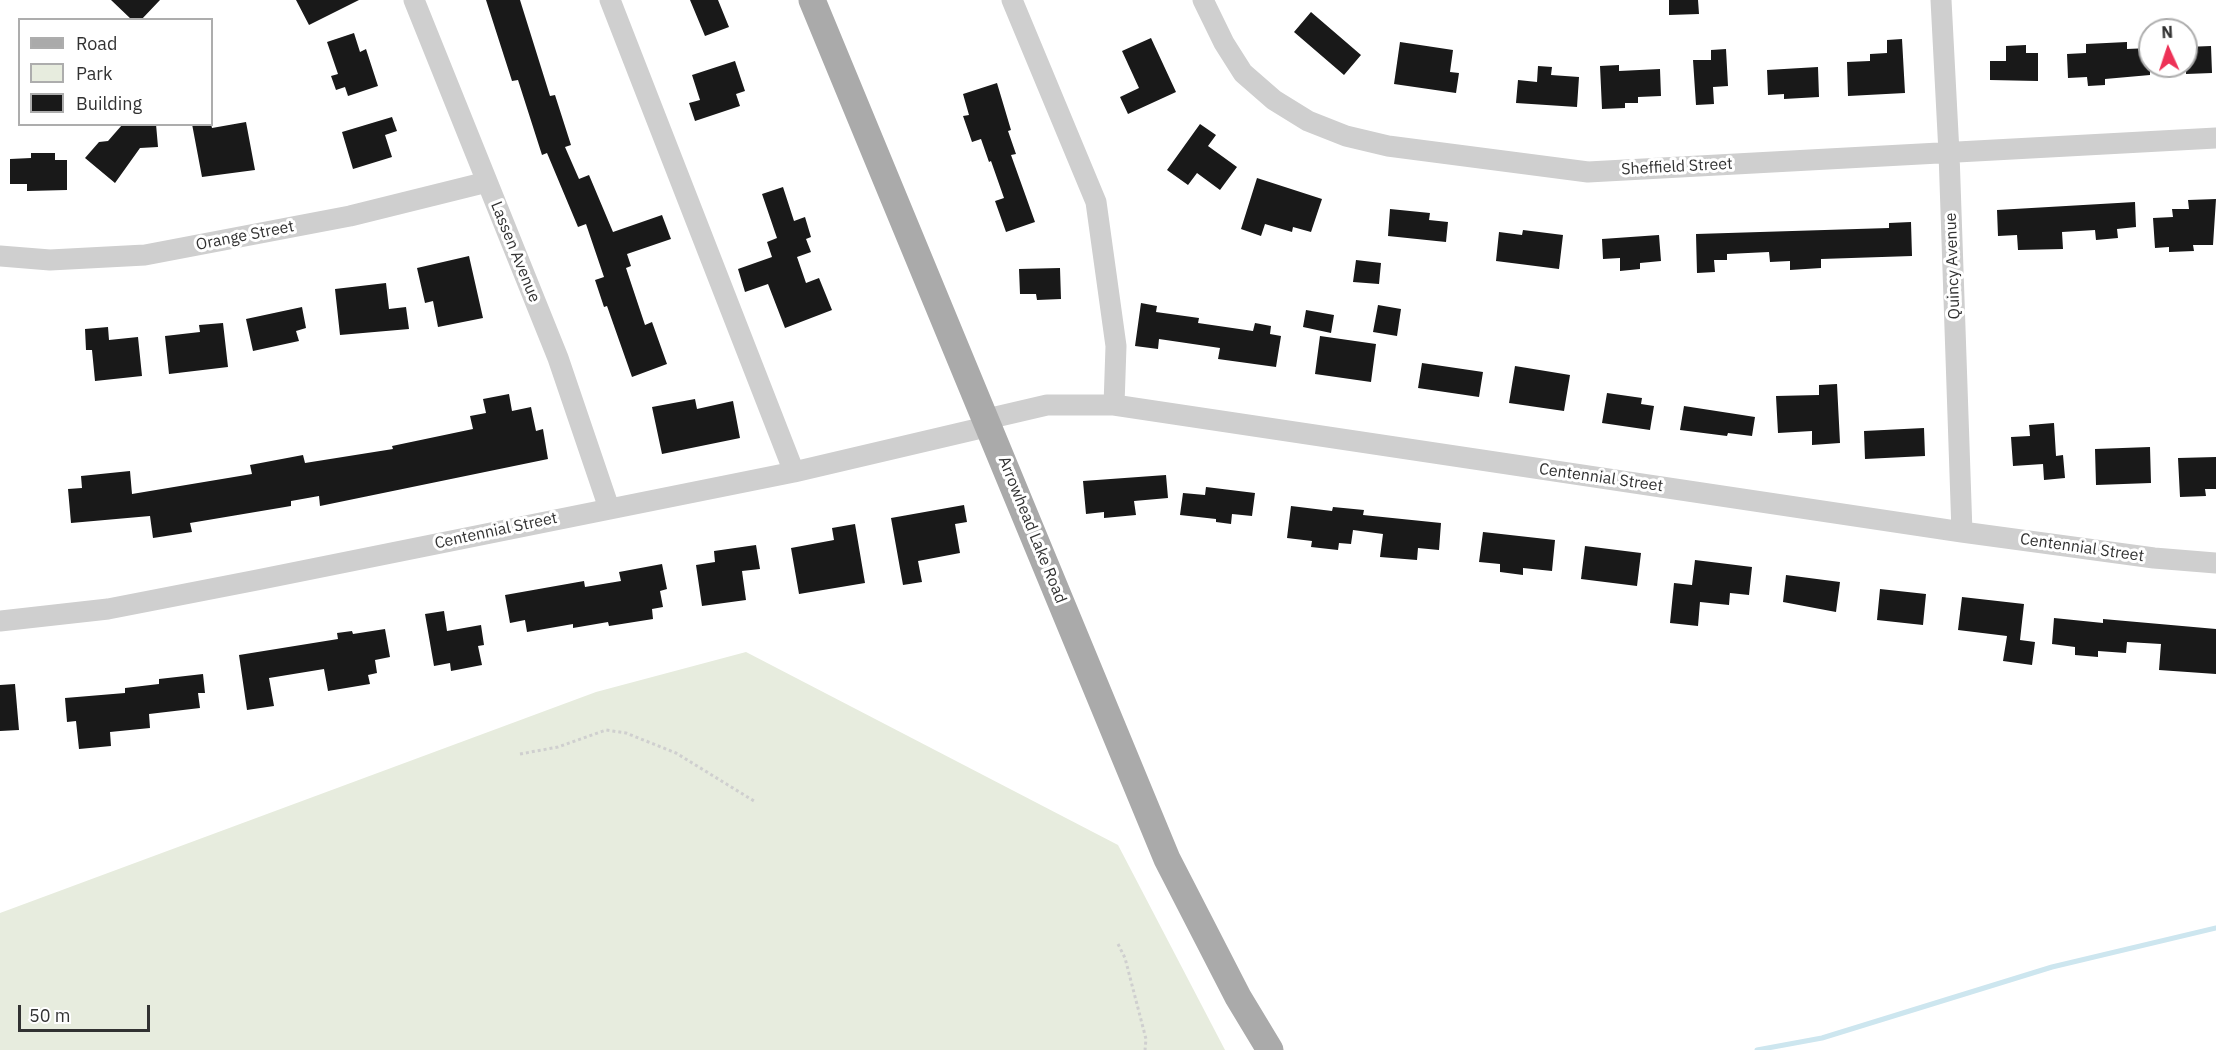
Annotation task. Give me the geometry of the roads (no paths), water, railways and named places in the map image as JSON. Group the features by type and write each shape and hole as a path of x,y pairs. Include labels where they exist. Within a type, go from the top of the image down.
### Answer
{"main road":[{"name":"Arrowhead Lake Road","path":"812,0 989,422 1107,717 1167,859 1238,997 1270,1050"}],"street":[{"name":"Lassen Avenue","path":"414,0 558,358 609,508"},
{"path":"610,0 794,472"},
{"path":"1012,0 1096,202 1116,346 1114,405"},
{"name":"Sheffield Street","path":"1203,0 1224,43 1243,73 1274,100 1318,125 1346,136 1388,146 1588,172 2216,138"},
{"name":"Quincy Avenue","path":"1941,0 1949,153 1962,532"},
{"name":"Orange Street","path":"0,256 50,260 145,255 350,216 487,183"},
{"name":"Centennial Street","path":"0,621 120,607 794,472 1047,405 1114,405 1962,532 2154,558 2216,563"}],"waterway":[{"path":"1757,1050 1822,1038 2052,967 2216,928"}]}
